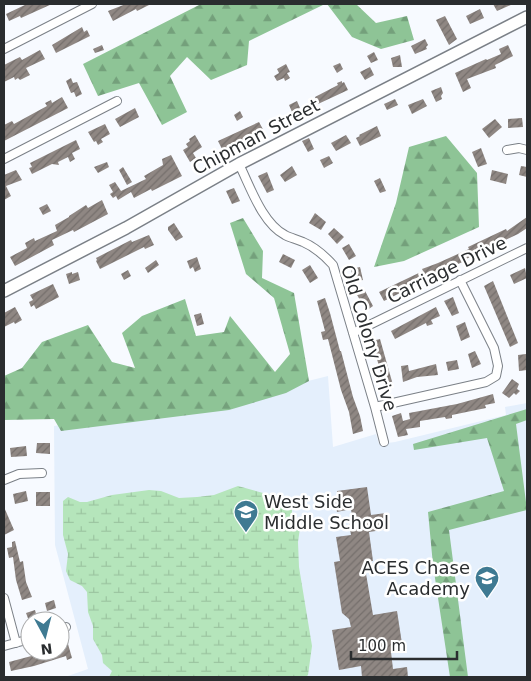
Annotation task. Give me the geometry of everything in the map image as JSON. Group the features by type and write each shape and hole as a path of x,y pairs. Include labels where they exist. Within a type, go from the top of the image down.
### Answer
{"street":[{"path":"4,49 92,4"},
{"name":"Chipman Street","path":"4,291 126,228 239,164 527,17"},
{"path":"4,159 117,101"},
{"path":"507,150 519,148 527,150"},
{"name":"Old Colony Drive","path":"239,164 261,209 272,224 284,235 322,252 333,265 384,442"},
{"name":"Carriage Drive","path":"353,333 527,248"},
{"path":"375,407 486,382 496,376 498,366 494,348 460,280"},
{"path":"4,480 20,474 42,473"},
{"path":"4,598 16,643"},
{"path":"4,646 20,642"}],"shaded area":[{"name":"West Side Middle School","path":"328,376 333,447 376,434 379,444 395,442 506,415 505,407 527,403 527,677 65,677 88,669 55,545 54,426 244,397"}],"green space":[{"path":"201,4 325,4 249,41 247,65 211,80 187,57 170,76 187,112 162,125 139,83 98,96 83,64"},
{"path":"327,4 356,4 376,23 407,16 414,40 381,49 352,37"},
{"path":"446,136 477,173 479,227 404,261 374,267 396,203 409,147"},
{"path":"243,218 263,251 262,278 294,293 309,381 286,393 229,410 61,431 54,419 4,420 4,376 22,368 42,342 88,325 112,362 135,368 122,333 142,316 185,299 196,336 224,332 230,316 275,372 290,354 274,298 246,274 230,223"},
{"path":"527,409 527,420 516,424 527,510 449,530 468,677 450,677 433,565 428,512 504,491 487,438 414,450 413,444"},
{"path":"238,486 290,498 292,514 300,528 298,542 299,567 312,646 308,675 306,677 109,677 112,671 103,663 102,655 93,639 93,626 88,612 87,592 82,586 70,580 66,571 68,554 63,535 63,501 68,497 80,502 87,502 112,495 149,490 161,491 179,498 197,497 214,495"}],"building":[{"path":"27,4 52,4 21,18 20,16 9,21 6,14"},
{"path":"126,4 151,4 137,11 136,9 113,21 108,11"},
{"path":"493,4 513,4 497,11"},
{"path":"480,9 484,18 470,24 466,16"},
{"path":"445,16 457,39 449,45 436,20"},
{"path":"82,27 84,32 87,30 90,36 56,53 52,45"},
{"path":"425,39 428,45 427,49 415,54 411,46"},
{"path":"102,45 104,50 95,53 93,49"},
{"path":"508,45 513,56 495,65 496,68 467,79 471,88 463,92 455,73 501,54 499,49"},
{"path":"40,50 45,59 26,68 30,75 20,80 18,78 15,80 14,77 4,82 4,65 20,57 22,60"},
{"path":"374,52 378,60 371,63 367,56"},
{"path":"400,55 402,67 393,67 391,58"},
{"path":"340,63 343,69 337,73 333,66"},
{"path":"286,64 290,72 287,73 290,78 285,81 284,78 277,81 274,76 279,73 277,69"},
{"path":"370,67 374,75 365,80 360,72"},
{"path":"71,78 73,83 77,82 82,94 76,97 74,92 71,93 66,81"},
{"path":"342,81 348,90 318,104 315,97"},
{"path":"441,87 442,99 436,102 431,91"},
{"path":"62,97 68,108 4,141 4,125 12,121 14,124 47,106 45,103 51,100 52,103"},
{"path":"395,99 398,105 387,110 384,104"},
{"path":"423,99 427,106 412,114 408,105"},
{"path":"297,101 300,108 292,112 289,105"},
{"path":"135,108 139,117 120,127 115,119"},
{"path":"240,111 243,117 237,121 234,115"},
{"path":"522,118 523,127 508,128 508,119"},
{"path":"495,119 502,127 489,138 482,129"},
{"path":"259,122 265,133 243,145 241,143 223,151 218,141"},
{"path":"105,124 110,134 101,139 103,142 98,145 88,132"},
{"path":"377,126 381,136 360,146 356,138"},
{"path":"195,135 202,147 193,153 196,158 190,162 183,150 188,147 186,144 190,141 189,139"},
{"path":"346,135 351,143 336,151 331,143"},
{"path":"309,138 314,149 308,152 302,141"},
{"path":"76,140 80,149 72,153 75,159 70,162 68,157 58,162 59,165 52,164 32,174 29,168 32,167 30,163"},
{"path":"481,148 487,164 478,167 472,152"},
{"path":"171,155 182,176 134,198 131,192 118,200 116,196 113,198 110,194 113,192 109,185 115,182 121,191 146,179 144,176 163,165 162,159"},
{"path":"329,156 333,163 324,168 320,160"},
{"path":"107,162 109,167 98,173 94,167"},
{"path":"292,166 297,175 285,182 280,175"},
{"path":"521,166 527,167 527,177 519,175"},
{"path":"123,167 132,182 127,185 119,170"},
{"path":"16,170 22,180 6,186 11,196 4,200 4,175"},
{"path":"492,170 508,174 506,184 490,180"},
{"path":"267,172 274,190 267,193 258,176"},
{"path":"380,178 386,191 380,193 374,181"},
{"path":"234,188 240,201 232,204 226,191"},
{"path":"102,200 108,214 74,232 73,230 52,240 54,245 15,266 10,257 27,248 25,243 34,238 35,241 57,231 55,225 86,205 88,208"},
{"path":"47,204 51,211 43,215 39,208"},
{"path":"315,213 326,222 321,230 309,223"},
{"path":"527,217 527,228 465,261 419,281 420,283 384,301 379,292 423,271 422,269 469,249 468,247 506,229 507,231"},
{"path":"174,223 183,237 176,241 168,230 168,227"},
{"path":"334,228 344,237 337,244 328,234"},
{"path":"149,235 154,245 145,249 144,247 100,269 96,258 131,240 132,242"},
{"path":"349,244 356,256 349,260 342,248"},
{"path":"283,254 295,260 291,268 279,262"},
{"path":"197,257 201,269 195,272 193,267 190,269 187,261"},
{"path":"156,260 159,265 148,273 145,268"},
{"path":"310,265 318,278 310,283 302,270"},
{"path":"360,267 363,280 354,282 351,269"},
{"path":"525,268 527,278 514,284 510,275"},
{"path":"128,270 131,276 124,280 121,274"},
{"path":"72,272 72,274 78,272 80,280 69,284 66,274"},
{"path":"493,281 518,343 510,347 484,286"},
{"path":"53,284 59,297 36,309 34,305 31,307 29,302 33,300 30,295"},
{"path":"364,289 373,306 366,311 356,293"},
{"path":"453,297 459,313 452,316 444,301"},
{"path":"325,298 360,416 363,431 353,434 349,412 341,390 328,339 323,340 321,332 325,331 317,301"},
{"path":"15,307 22,320 4,327 4,313"},
{"path":"436,307 440,316 431,320 433,324 427,326 426,323 395,339 391,331"},
{"path":"201,313 204,324 197,326 194,315"},
{"path":"465,322 470,337 461,341 456,326"},
{"path":"380,339 393,385 385,388 372,341"},
{"path":"475,351 481,364 472,368 468,354"},
{"path":"526,354 527,370 519,371 518,355"},
{"path":"457,360 459,369 448,371 446,362"},
{"path":"436,364 438,375 417,377 403,382 401,366 408,365 409,371"},
{"path":"512,379 519,384 517,389 520,391 516,395 514,393 509,398 502,393"},
{"path":"493,394 495,403 485,405 486,408 452,415 452,418 446,419 445,417 420,421 420,427 406,429 408,435 398,437 392,416 401,413 403,421 410,419 409,413 457,404"},
{"path":"37,443 50,443 50,454 36,453"},
{"path":"26,446 27,456 11,457 10,448"},
{"path":"367,487 371,515 386,513 389,529 369,532 373,561 364,562 373,615 397,611 403,650 391,652 393,669 407,667 408,677 362,677 361,666 339,670 332,630 351,627 349,619 342,613 334,562 340,561 336,537 351,535 349,524 353,523 351,509 337,512 335,500 338,500 337,491"},
{"path":"26,491 28,501 15,504 13,494"},
{"path":"36,492 50,492 50,506 36,506"},
{"path":"4,507 14,530 4,535"},
{"path":"15,541 20,562 23,561 26,582 32,597 22,600 16,580 13,557 9,558 7,548 12,547 12,542"},
{"path":"54,600 56,608 47,611 45,603"},
{"path":"20,659 20,661 50,661 11,671 9,662"}],"place":[{"name":"West Side Middle School","path":"246,533"},
{"name":"ACES Chase Academy","path":"487,599"}]}
